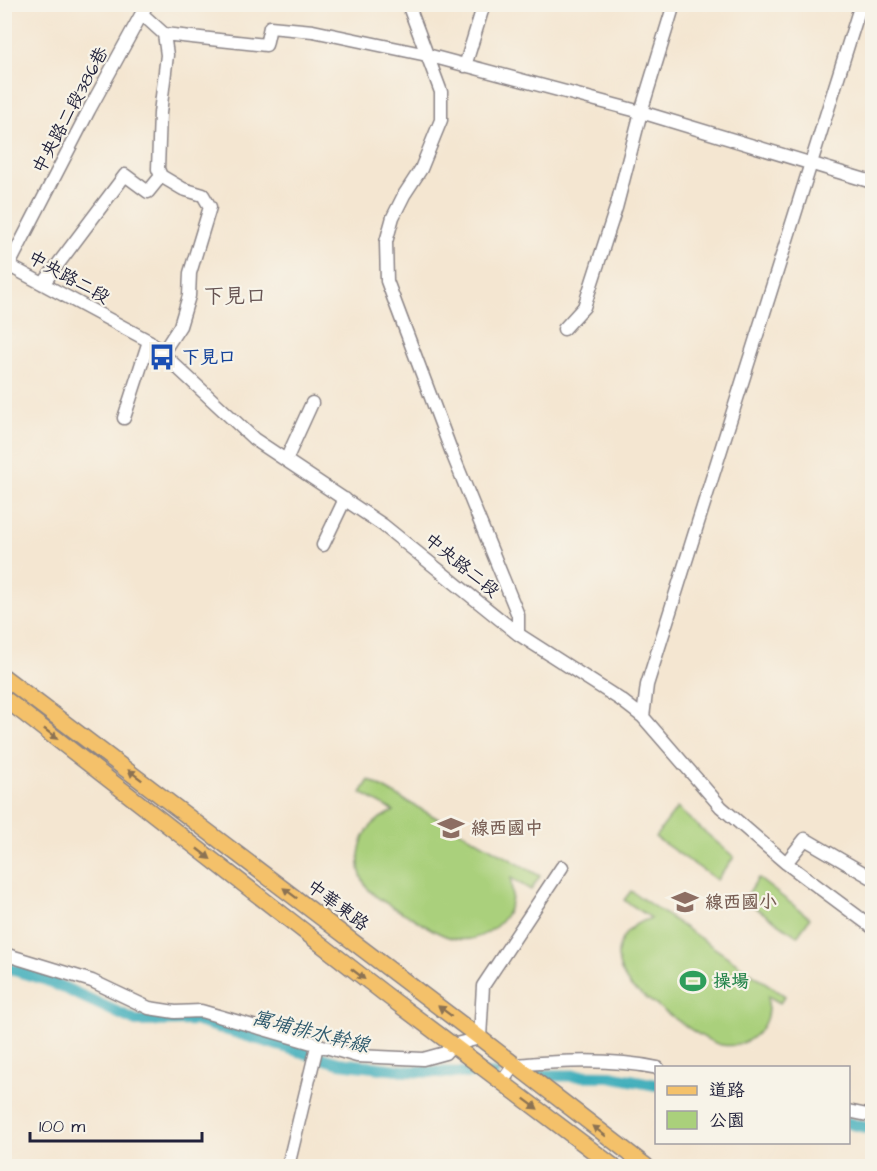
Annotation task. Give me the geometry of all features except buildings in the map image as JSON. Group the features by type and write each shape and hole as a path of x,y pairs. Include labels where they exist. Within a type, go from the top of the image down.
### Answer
{"main road":[{"name":"中華東路","path":"4,677 480,1038 646,1167"},
{"path":"4,698 385,994 613,1167"}],"street":[{"path":"408,4 441,92 441,120 421,168 393,217 386,242 387,281 518,615 518,634"},
{"path":"465,66 484,4"},
{"path":"564,329 584,307 674,4"},
{"path":"643,717 647,685 861,4"},
{"path":"144,9 164,34 167,55 160,113 158,169 161,176 183,189 202,195 210,207 190,273 189,296 180,326 163,352"},
{"name":"中央路二段386巷","path":"7,264 144,9"},
{"path":"164,34 266,45 270,27 313,31 427,55 641,112 873,183"},
{"path":"43,284 125,175 148,192 161,176"},
{"name":"中央路二段","path":"7,264 149,341 254,439 383,525 518,634 621,700 643,717 721,807 786,863 873,927"},
{"path":"124,418 149,341"},
{"path":"286,460 312,403"},
{"path":"323,545 345,499"},
{"path":"786,863 805,839 873,878"},
{"path":"4,954 92,981 149,1008 175,1012 201,1011 357,1056 423,1059 445,1053 453,1045 480,1038 483,986 562,867"},
{"path":"288,1167 317,1046"},
{"path":"502,1082 514,1065 579,1060 636,1063 655,1067"},
{"path":"850,1111 873,1116"}],"green space":[{"path":"369,780 540,876 531,890 511,878 512,896 506,914 493,929 485,934 475,938 456,939 433,930 378,898 369,890 360,873 359,853 365,834 381,817 394,811 361,793"},
{"path":"677,808 734,857 717,880 655,837"},
{"path":"758,878 810,918 797,936 744,900"},
{"path":"631,891 785,996 780,1003 768,996 766,1019 753,1037 735,1045 726,1046 713,1042 690,1029 632,988 619,964 619,948 627,933 638,923 651,918 624,900"}],"waterway":[{"name":"寓埔排水幹線","path":"4,967 47,980 136,1021 194,1020 339,1063 407,1071 494,1074"},
{"name":"寓埔排水幹線","path":"527,1075 610,1076 655,1085"},
{"name":"寓埔排水幹線","path":"850,1124 872,1129"}],"place":[{"name":"下見口","path":"162,357"},
{"name":"線西國中","path":"451,828"},
{"name":"線西國小","path":"685,902"},
{"name":"操場","path":"693,981"}],"district":[{"name":"下見口","path":"235,296"}]}
